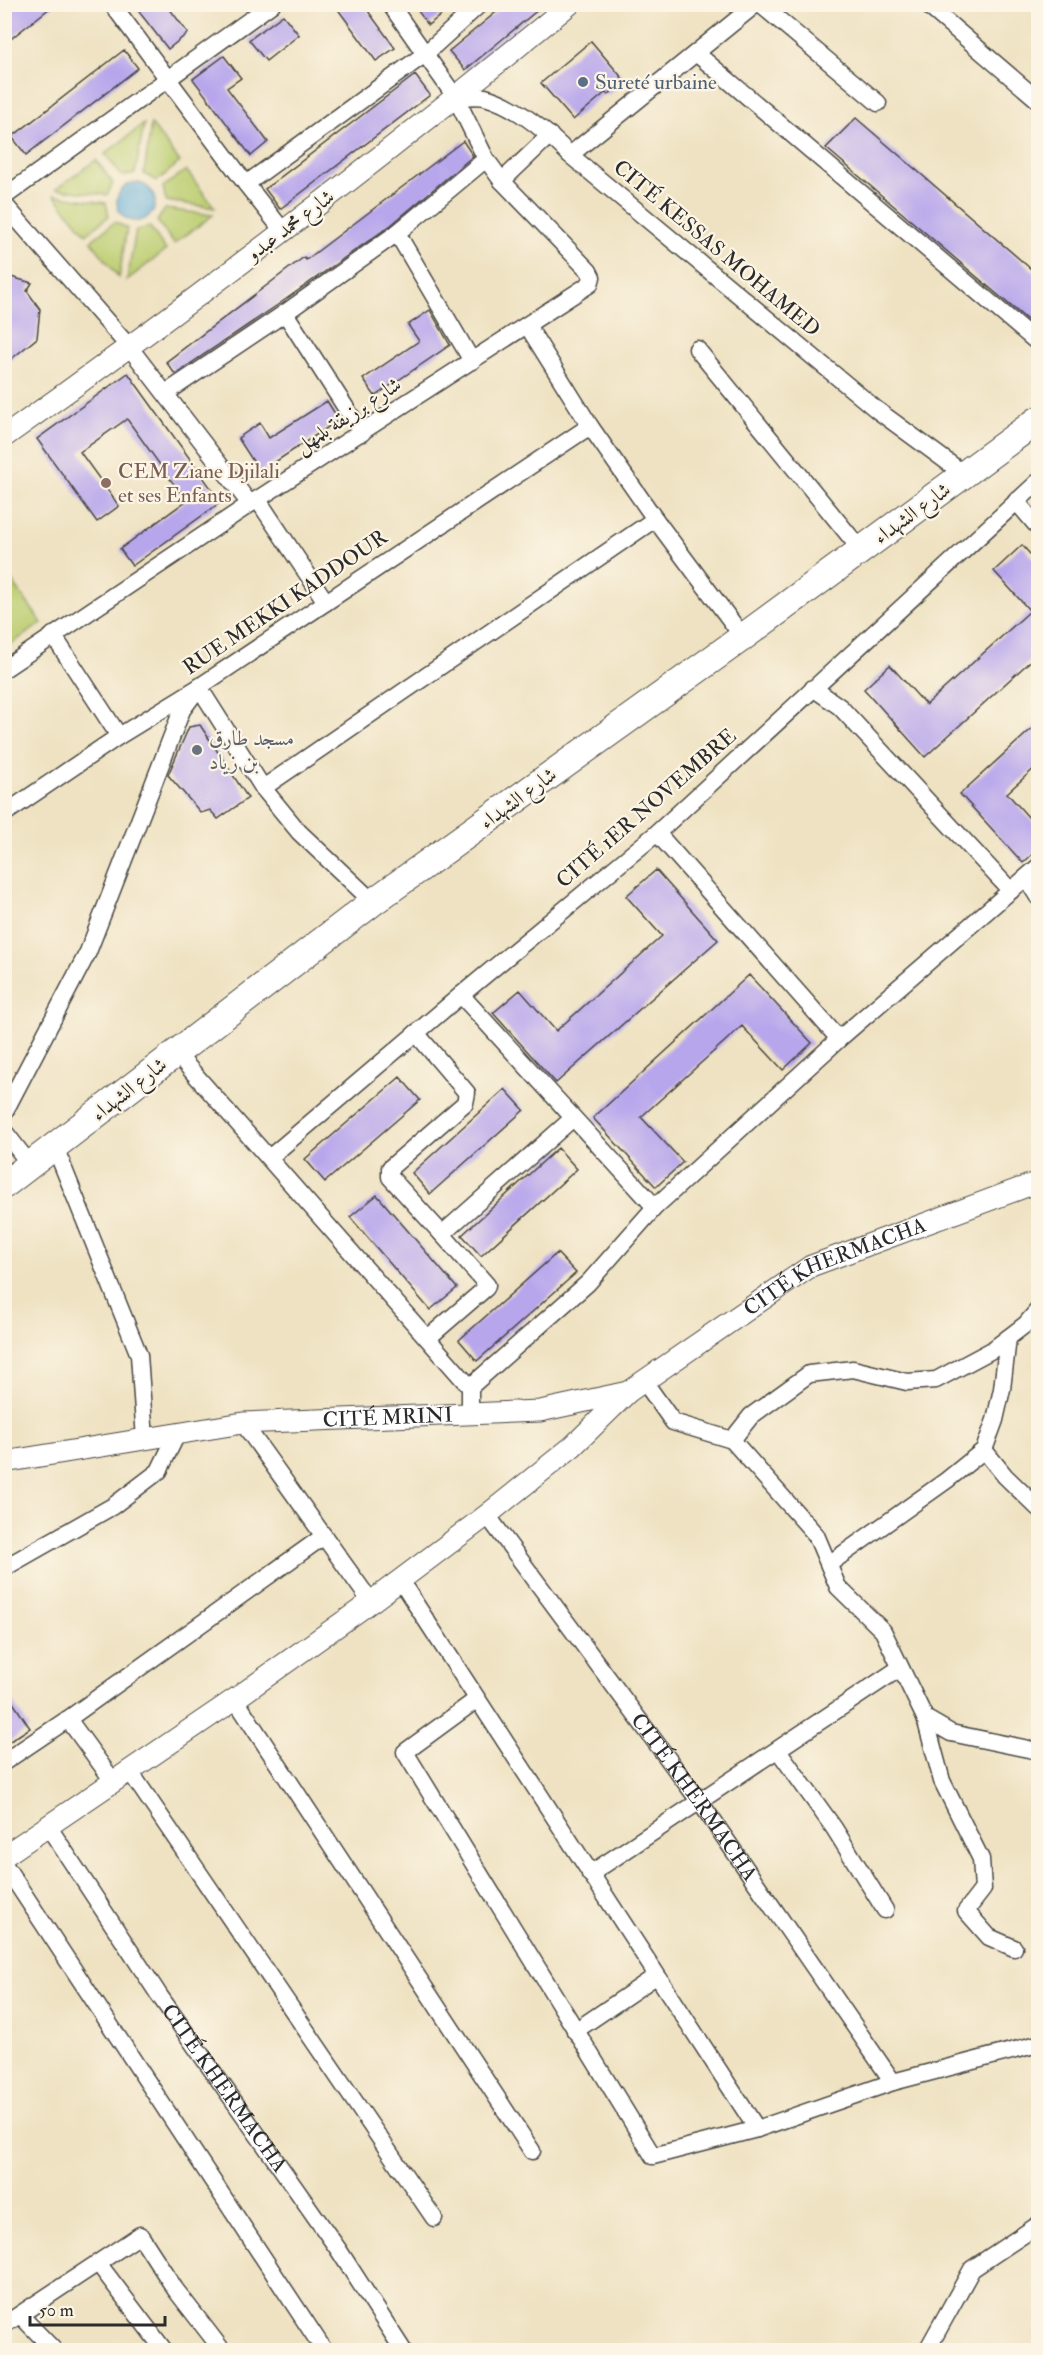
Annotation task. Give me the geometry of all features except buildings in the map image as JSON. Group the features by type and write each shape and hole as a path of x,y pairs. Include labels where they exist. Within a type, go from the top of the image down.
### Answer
{"main road":[{"name":"شارع الشهداء","path":"4,1185 373,902 743,637 1038,420"}],"street":[{"path":"112,4 283,231"},
{"path":"4,197 272,4"},
{"path":"390,4 456,98 486,159 502,181 550,135"},
{"path":"246,184 424,54 480,4"},
{"name":"شارع محمد عبدو","path":"4,437 130,348 283,231 456,98 570,4"},
{"path":"570,154 758,4 878,103"},
{"path":"926,4 1038,100"},
{"path":"696,53 1038,343"},
{"name":"CITÉ KESSAS MOHAMED","path":"456,98 483,97 494,101 550,135 877,410 964,474"},
{"path":"166,393 285,314 397,233 486,159"},
{"name":"شارع برزيقة بلمهل","path":"4,669 254,502 590,284 592,278 589,271 502,181"},
{"path":"4,204 130,348 254,502 326,602"},
{"path":"397,233 472,362"},
{"path":"285,314 362,433"},
{"path":"527,325 590,426 655,519 743,637"},
{"path":"697,349 861,550"},
{"name":"RUE MEKKI KADDOUR","path":"4,814 590,426"},
{"name":"CITÉ 1ER NOVEMBRE","path":"269,1158 460,995 657,833 1038,482"},
{"path":"1016,501 1038,527"},
{"path":"263,788 655,519"},
{"path":"53,635 119,736"},
{"path":"4,1113 87,952 182,710 199,687 263,788 299,832 373,902"},
{"path":"813,688 840,707 1011,891"},
{"path":"657,833 839,1039"},
{"path":"470,1387 588,1283 655,1207 839,1039 1038,867"},
{"path":"1026,878 1038,897"},
{"path":"460,995 655,1207"},
{"path":"416,1033 467,1093 467,1098 465,1103 390,1168 390,1177 487,1285 428,1338"},
{"path":"176,1053 470,1387 470,1413"},
{"path":"442,1234 572,1119"},
{"path":"4,1131 31,1166"},
{"path":"55,1147 139,1355 145,1439"},
{"name":"CITÉ KHERMACHA","path":"4,1856 235,1699 371,1602 487,1515 573,1446 636,1386 811,1266 1038,1182"},
{"path":"732,1440 751,1416 808,1374 853,1369 908,1382 936,1380 992,1350 1026,1324 1038,1310"},
{"path":"829,1564 947,1480 984,1450 995,1420 1002,1389 1008,1338"},
{"path":"636,1386 673,1422 732,1440 816,1535 838,1587 883,1631 925,1718 942,1781 981,1859 983,1889 966,1911 989,1937 1014,1948"},
{"name":"CITÉ MRINI","path":"4,1462 243,1424 540,1410 636,1386"},
{"path":"243,1424 371,1602"},
{"path":"4,1568 113,1506 159,1471 177,1434"},
{"path":"984,1450 1005,1476 1038,1508"},
{"name":"CITÉ KHERMACHA","path":"487,1515 700,1802 893,2082"},
{"path":"4,1762 324,1536"},
{"path":"400,1580 757,2129"},
{"path":"590,1874 900,1668"},
{"path":"235,1699 532,2151"},
{"path":"476,1700 405,1752 653,2156 757,2129 893,2082 1038,2044"},
{"path":"925,1718 951,1733 1038,1751"},
{"path":"68,1719 121,1775 434,2218"},
{"path":"778,1750 834,1828 885,1910"},
{"name":"CITÉ KHERMACHA","path":"48,1826 159,1995 338,2249 403,2350"},
{"path":"4,1864 324,2350"},
{"path":"575,2031 656,1976"},
{"path":"927,2350 972,2270 1038,2225"},
{"path":"4,2325 140,2235 175,2289 222,2350"},
{"path":"98,2263 164,2350"},
{"path":"20,2315 54,2350"}],"green space":[{"path":"144,124 135,174 122,176 105,154"},
{"path":"151,124 180,162 157,181 144,174"},
{"path":"96,160 113,183 107,195 56,189"},
{"path":"186,170 215,208 166,201 163,187"},
{"path":"54,195 106,203 109,216 86,234"},
{"path":"165,209 213,215 174,244 157,221"},
{"path":"115,222 127,228 119,278 91,241"},
{"path":"150,227 166,250 127,280 136,230"},
{"path":"4,570 42,623 5,648 4,648"}],"water":[{"path":"136,183 150,188 155,202 150,216 136,221 122,216 117,202 122,188"}],"place":[{"name":"Sureté urbaine","path":"583,82"},
{"name":"CEM Ziane Djilali et ses Enfants","path":"106,483"},
{"name":"مسجد طارق بن زياد","path":"197,750"}]}
